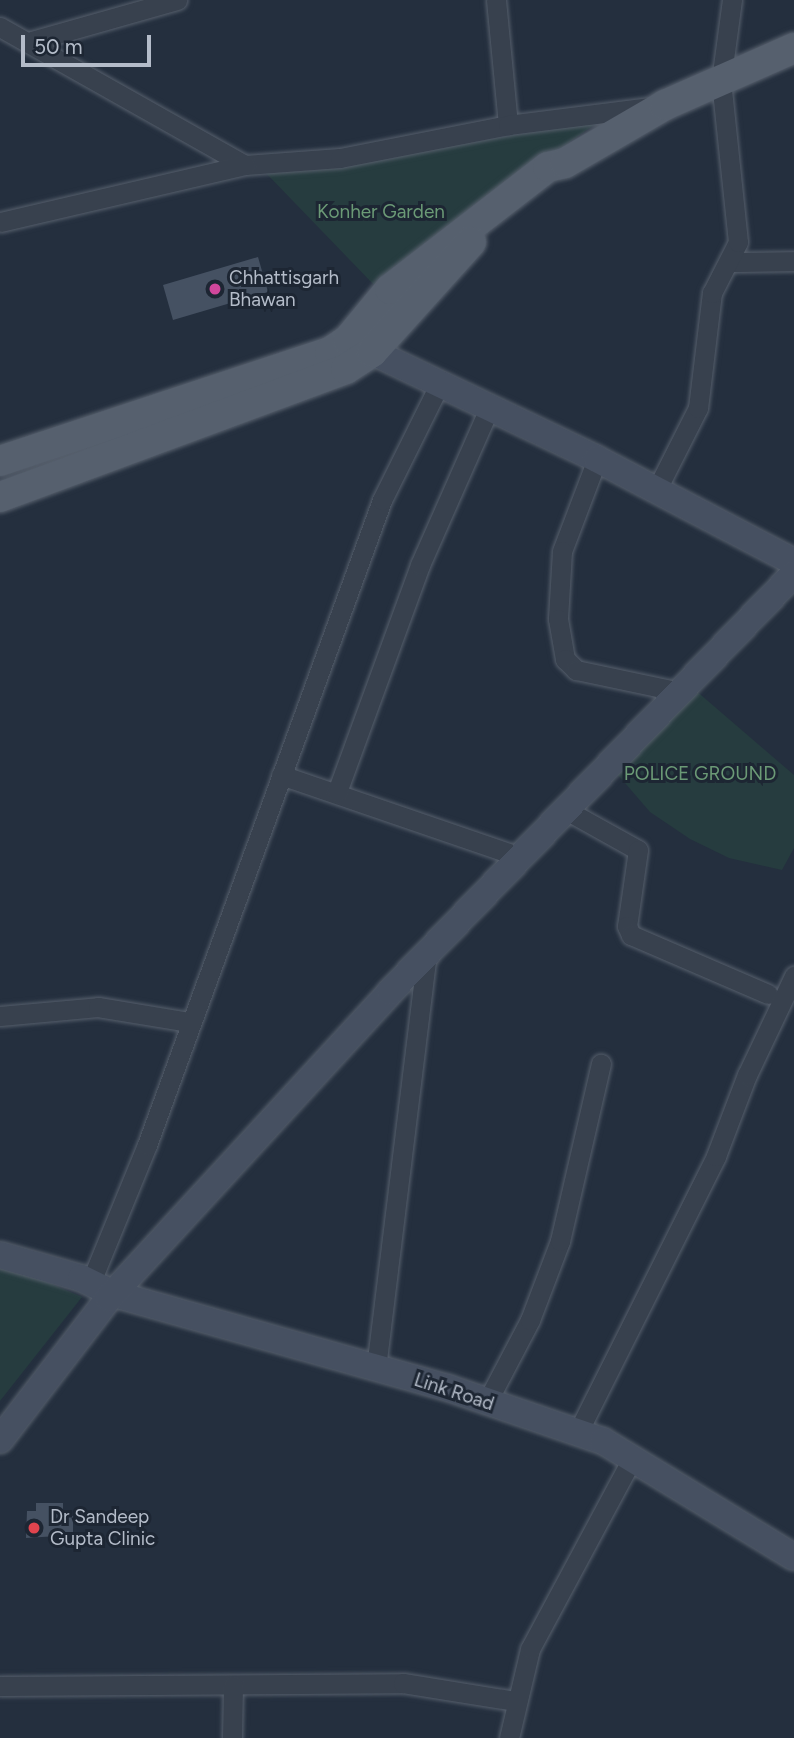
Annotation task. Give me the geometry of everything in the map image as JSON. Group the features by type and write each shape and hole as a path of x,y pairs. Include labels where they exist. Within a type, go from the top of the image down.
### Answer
{"main road":[{"path":"0,497 314,384 360,346 467,245 559,172 565,163 665,105 794,48"},
{"path":"0,461 330,352 360,346"}],"street":[{"path":"32,41 177,0"},
{"path":"496,0 508,125"},
{"path":"657,489 698,408 712,293 732,262 738,230 721,81 732,0"},
{"path":"0,27 32,41 245,164"},
{"path":"0,222 245,164 340,158 508,125 665,105"},
{"path":"732,262 794,261"},
{"path":"360,346 441,381 657,489 794,562"},
{"path":"102,1289 147,1145 382,500 441,381"},
{"path":"337,792 420,565 490,406"},
{"path":"597,459 562,551 558,619 565,659 576,670 680,692"},
{"path":"0,1440 102,1289 794,574"},
{"path":"281,775 520,857"},
{"path":"566,810 638,850 627,926 631,935 768,994"},
{"path":"376,1368 426,954"},
{"path":"578,1432 716,1156 747,1075 794,976"},
{"path":"0,1016 98,1007 191,1022"},
{"path":"487,1402 530,1320 560,1241 601,1063"},
{"name":"Link Road","path":"0,1255 102,1289 376,1368 578,1432 632,1459 794,1557"},
{"name":"Link Road","path":"0,1267 77,1286 102,1289"},
{"path":"509,1738 530,1649 632,1459"},
{"path":"0,1686 403,1682 516,1700"},
{"path":"232,1738 233,1685"}],"green space":[{"name":"Konher Garden","path":"599,121 374,285 264,171 394,155"},
{"name":"POLICE GROUND","path":"694,689 794,775 794,848 782,870 729,858 690,839 650,812 618,775"},
{"path":"0,1262 82,1297 0,1401"}],"building":[{"name":"Chhattisgarh Bhawan","path":"258,257 268,292 173,320 163,285"},
{"path":"36,1503 63,1503 63,1517 73,1516 73,1535 26,1538 27,1511 36,1511"}],"place":[{"name":"Chhattisgarh Bhawan","path":"215,289"},
{"name":"Dr Sandeep Gupta Clinic","path":"34,1528"}]}
